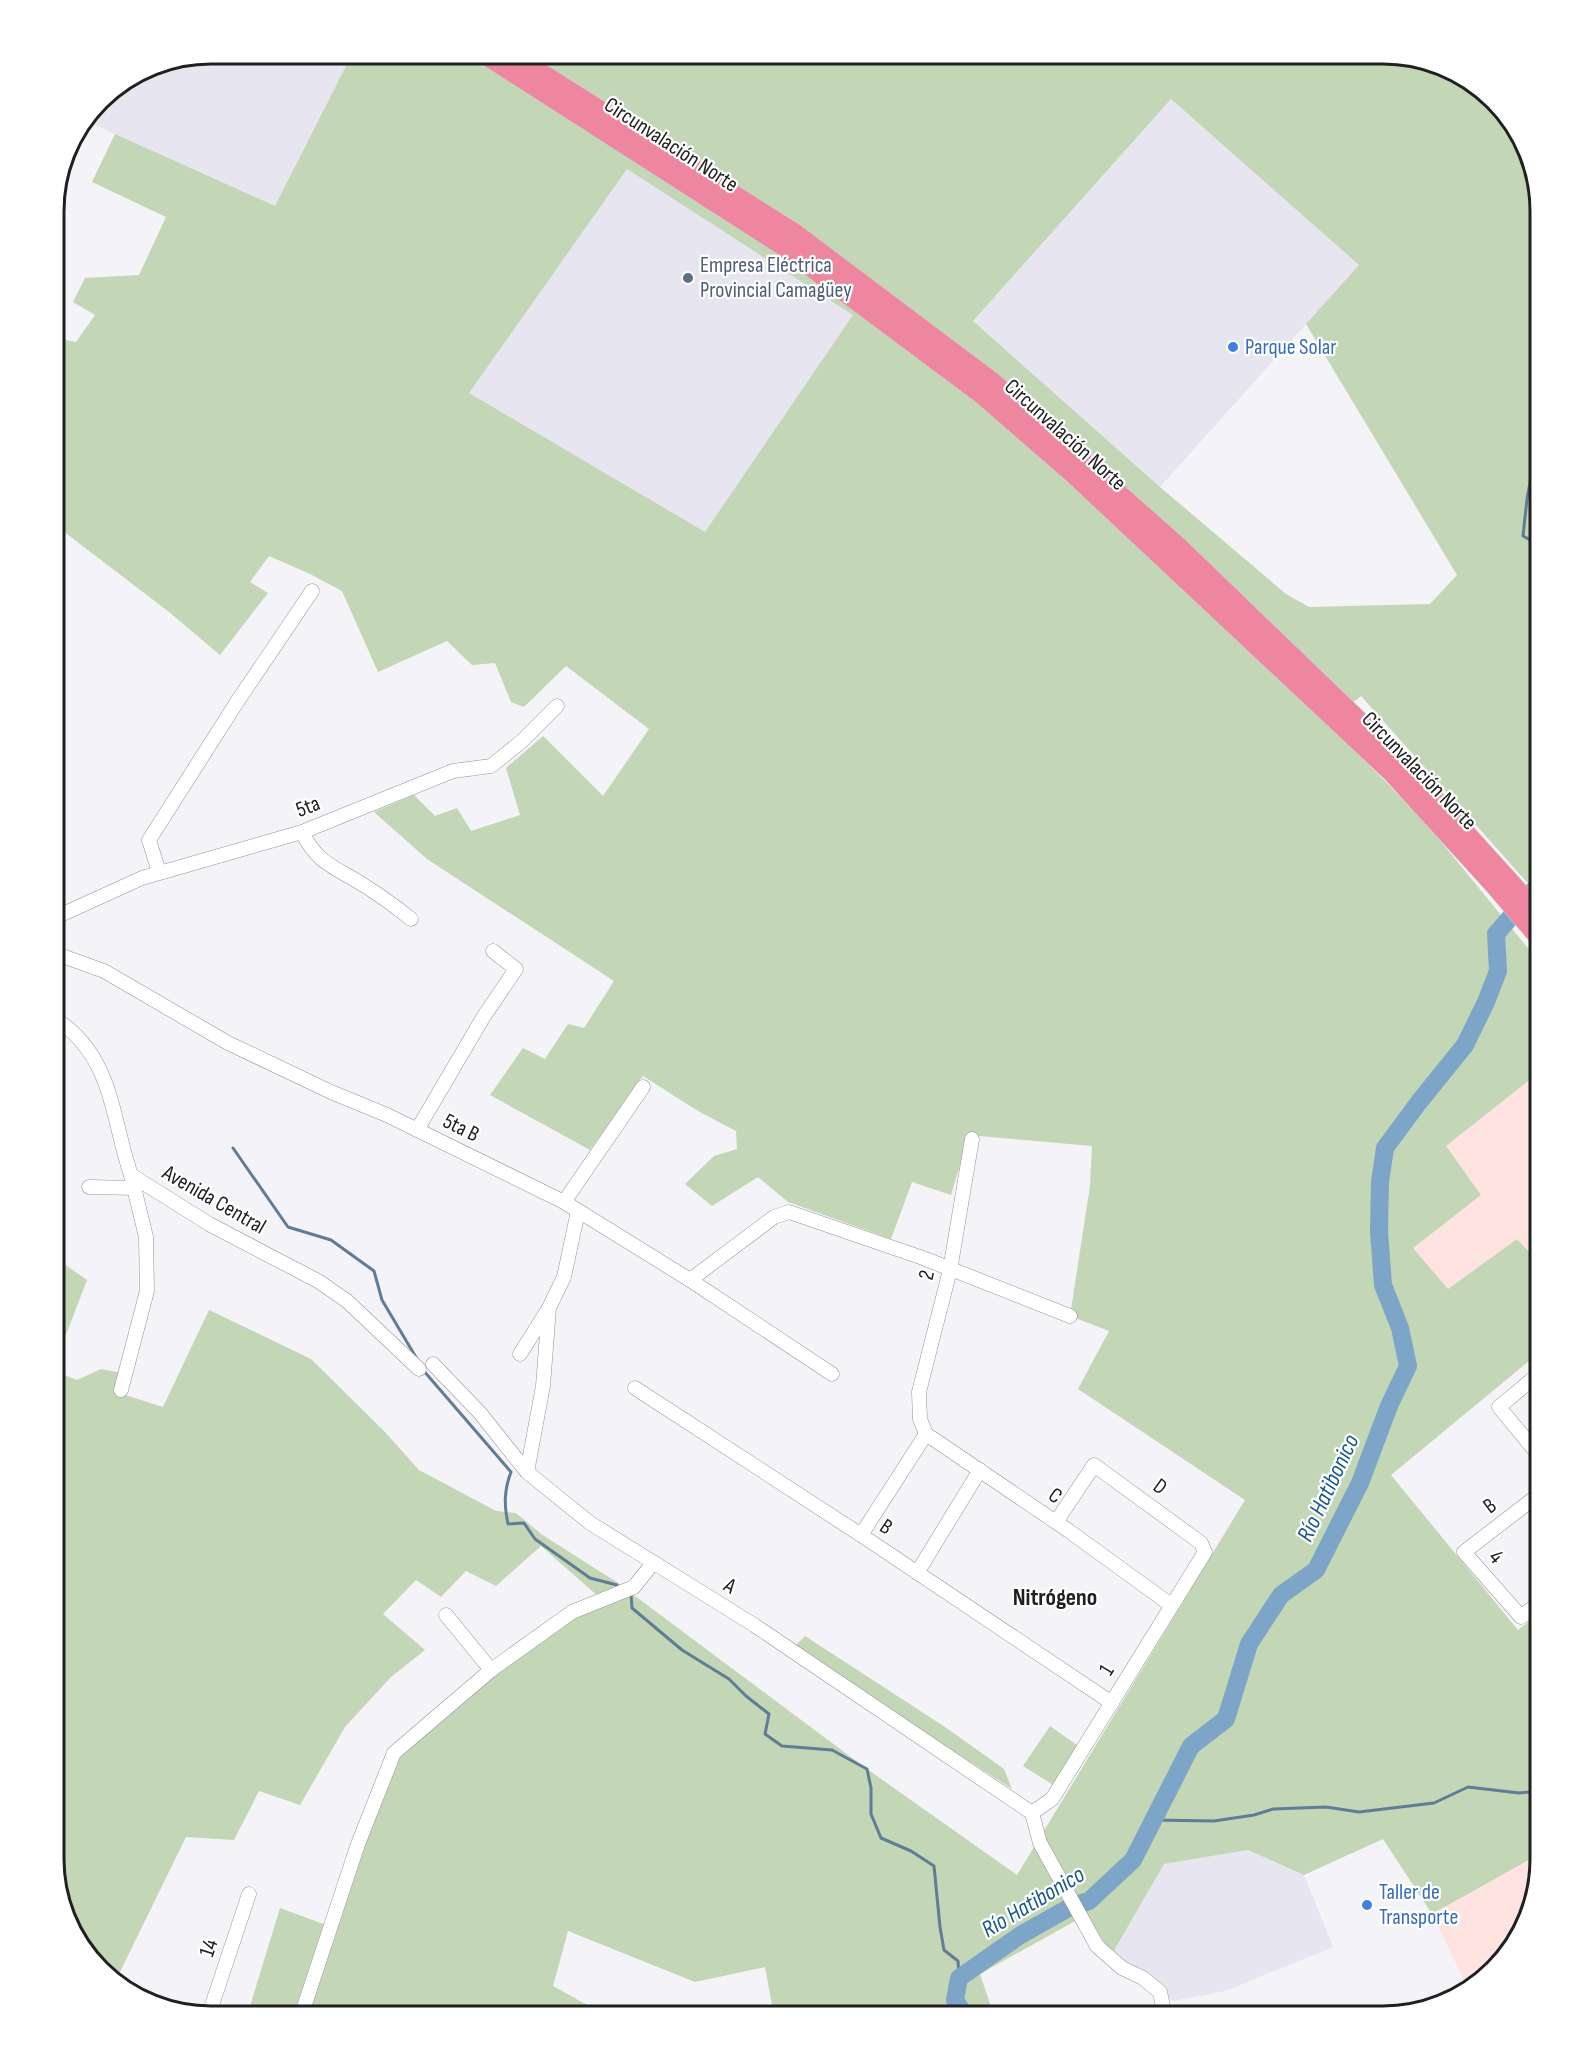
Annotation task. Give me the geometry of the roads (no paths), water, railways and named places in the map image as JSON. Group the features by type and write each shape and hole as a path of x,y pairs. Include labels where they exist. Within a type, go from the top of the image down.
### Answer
{"highway":[{"name":"Circunvalación Norte","path":"501,64 781,244 982,394 1073,473 1392,772 1498,878"},
{"name":"Circunvalación Norte","path":"526,64 795,234 993,384 1168,538 1401,762 1530,918"}],"street":[{"path":"159,872 149,840 243,692 312,591"},
{"name":"5ta","path":"65,913 159,872 302,832 453,771 491,766 522,741 557,706"},
{"path":"302,832 307,843 322,861 363,884 411,919"},
{"path":"417,1130 484,1016 516,969 493,951"},
{"name":"5ta B","path":"65,957 104,971 228,1043 417,1130 564,1202 690,1280 832,1374"},
{"name":"Avenida Central","path":"65,1024 86,1044 99,1067 108,1089 134,1182 318,1281 347,1301 419,1369"},
{"path":"564,1202 643,1087"},
{"name":"2","path":"926,1434 920,1419 919,1392 950,1270 972,1139"},
{"path":"89,1187 134,1182 146,1237 147,1291 121,1390"},
{"path":"520,1354 549,1308 564,1277 578,1210"},
{"path":"690,1280 774,1217 789,1212 923,1258 1070,1316"},
{"path":"526,1472 543,1386 549,1308"},
{"name":"A","path":"433,1365 480,1413 526,1472 591,1523 754,1625 1032,1813"},
{"path":"1530,1381 1499,1407 1530,1445"},
{"name":"B","path":"635,1388 861,1535 1112,1703"},
{"path":"861,1535 926,1434"},
{"name":"C","path":"926,1434 1056,1522 1171,1605"},
{"name":"D","path":"1056,1522 1094,1465 1201,1542"},
{"path":"917,1573 980,1470"},
{"name":"B","path":"1464,1552 1530,1501"},
{"name":"1","path":"1032,1813 1052,1799 1112,1703 1205,1552 1201,1542"},
{"name":"4","path":"1464,1552 1521,1617 1530,1610"},
{"path":"304,2006 358,1844 394,1753 491,1670 572,1612 634,1587 652,1563"},
{"path":"446,1615 491,1670"},
{"path":"1032,1813 1040,1843 1097,1946 1122,1968 1143,1978 1160,1992 1163,2006"},
{"name":"14","path":"210,2006 249,1894"}],"waterway":[{"path":"1530,483 1523,536 1530,540"},
{"name":"Río Hatibonico","path":"959,2006 955,2000 959,1978 1019,1936 1072,1906 1089,1901 1133,1860 1191,1746 1226,1719 1249,1644 1281,1595 1316,1570 1360,1483 1389,1406 1408,1366 1400,1328 1383,1285 1379,1231 1380,1182 1385,1148 1465,1045 1498,971 1496,934 1530,895"},
{"path":"233,1148 288,1227 331,1240 374,1271 382,1300 417,1359"},
{"path":"423,1370 511,1472 505,1498 508,1524 524,1523 535,1539 590,1578 617,1585"},
{"path":"631,1594 632,1608 682,1650 729,1679 769,1714 765,1734 782,1746 832,1750 867,1769 871,1788 871,1814 881,1838 911,1851 934,1866 944,1950 958,1961 959,1978"},
{"path":"1153,1820 1214,1821 1254,1815 1273,1809 1326,1807 1359,1812 1434,1803 1468,1787 1519,1793 1530,1792"}],"place":[{"name":"Empresa Eléctrica Provincial Camagüey","path":"688,278"},
{"name":"Parque Solar","path":"1233,347"},
{"name":"Taller de Transporte","path":"1367,1905"}],"district":[{"name":"Nitrógeno","path":"1055,1597"}]}
